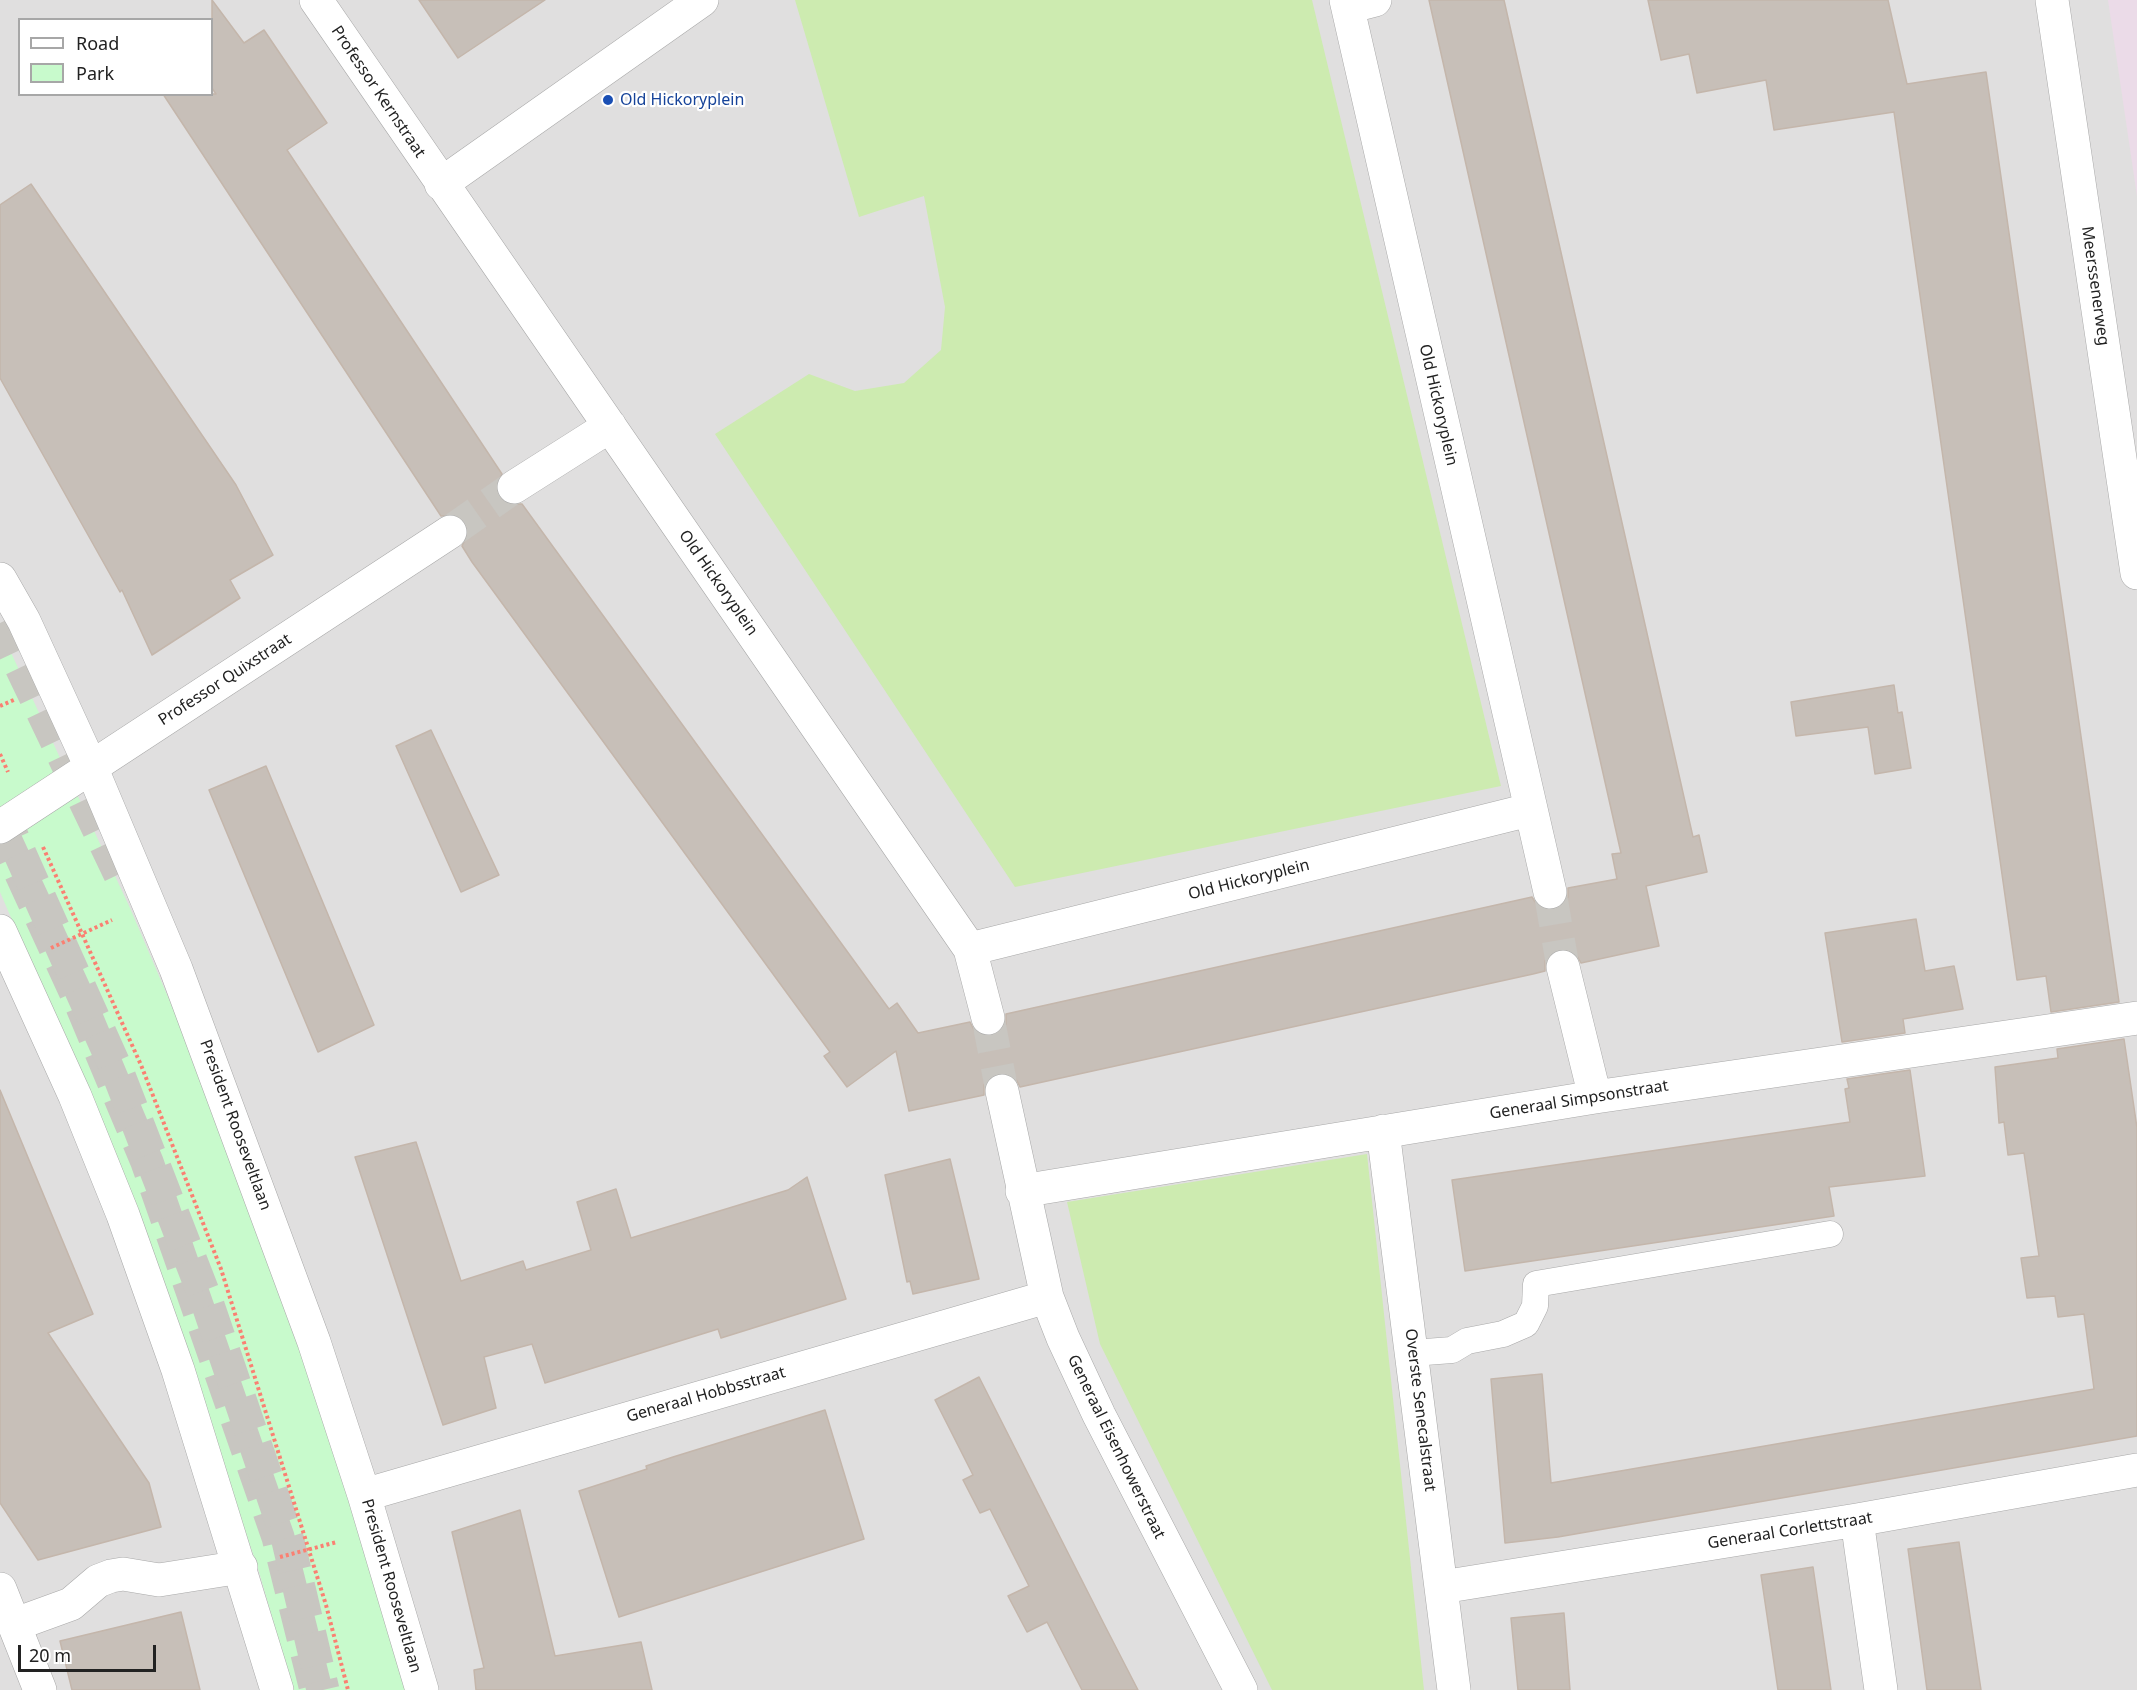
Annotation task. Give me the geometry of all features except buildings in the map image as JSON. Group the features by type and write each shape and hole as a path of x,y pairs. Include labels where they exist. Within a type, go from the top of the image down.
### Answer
{"street":[{"name":"Professor Kernstraat","path":"316,0 441,184"},
{"path":"441,184 702,0"},
{"name":"Meerssenerweg","path":"2052,0 2137,573"},
{"name":"Old Hickoryplein","path":"1356,2 1529,810 1550,892"},
{"name":"Old Hickoryplein","path":"441,184 970,949 988,1018"},
{"path":"514,487 610,426"},
{"name":"Professor Quixstraat","path":"13,819 450,532"},
{"name":"President Rooseveltlaan","path":"0,579 24,621 91,767 176,969 296,1290 364,1495 422,1690"},
{"name":"Old Hickoryplein","path":"970,949 1529,810"},
{"path":"0,931 75,1096 123,1215 178,1370 241,1567 277,1690"},
{"path":"1563,967 1594,1097"},
{"name":"Generaal Simpsonstraat","path":"1022,1191 1594,1097 2137,1018"},
{"path":"1002,1091 1022,1191"},
{"name":"Overste Senecalstraat","path":"1383,1131 1454,1690"},
{"name":"Generaal Eisenhowerstraat","path":"1022,1191 1047,1297 1099,1415 1241,1690"},
{"name":"Generaal Hobbsstraat","path":"364,1495 1047,1297"},
{"name":"Generaal Corlettstraat","path":"1442,1587 1857,1520 2137,1470"},
{"path":"1857,1520 1881,1690"},
{"path":"16,1624 71,1604 98,1581 111,1576 123,1574 159,1580 241,1567"},
{"path":"0,1588 40,1690"}],"lane":[{"path":"1412,1353 1452,1350 1467,1341 1503,1334 1526,1324 1534,1306 1536,1284 1830,1234"}],"path":[{"path":"0,754 13,819 83,933 141,1065 221,1269 308,1550 348,1690"},
{"path":"15,965 148,903"},
{"path":"241,1567 375,1532"}],"shaded area":[{"path":"0,0 2137,0 2137,1690 0,1690"},
{"path":"2108,0 2137,0 2137,196"}],"green space":[{"path":"795,0 1312,0 1501,786 1015,887 715,434 809,374 855,391 904,383 941,350 945,307 924,196 859,217"},
{"path":"0,629 130,908 223,1126 363,1529 407,1690 293,1690 257,1565 101,1127 0,892"},
{"path":"1367,1154 1424,1690 1272,1690 1100,1344 1067,1202"}],"tunnel":[{"path":"450,532 514,487"},
{"path":"0,623 126,887"},
{"path":"0,809 118,1073 207,1302 288,1541 323,1690"},
{"path":"0,828 80,1002 147,1162 278,1537 316,1690"},
{"path":"1550,892 1563,967"},
{"path":"988,1018 1002,1091"}],"place":[{"name":"Old Hickoryplein","path":"608,100"}]}
